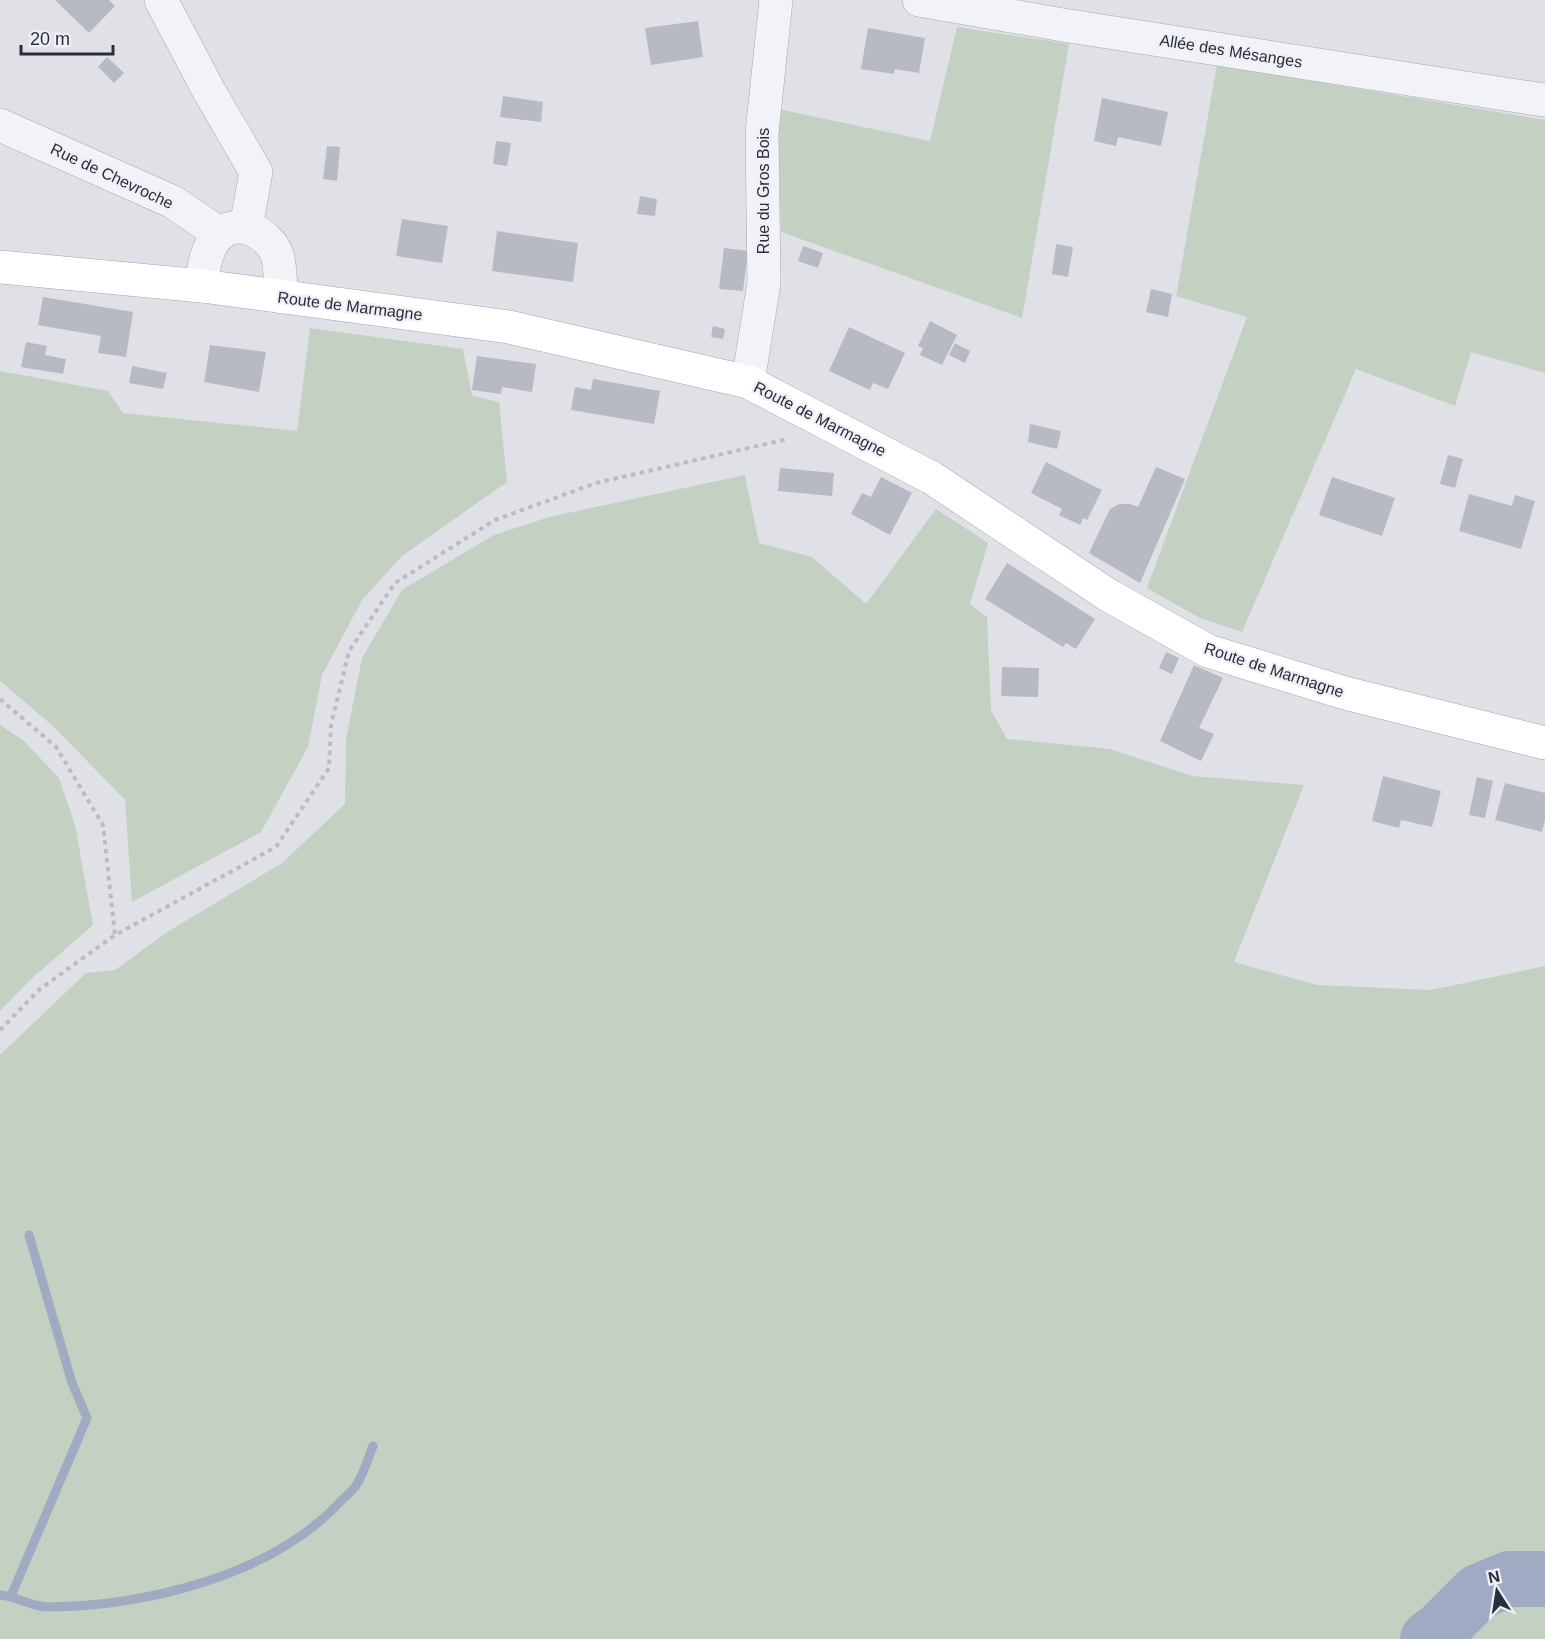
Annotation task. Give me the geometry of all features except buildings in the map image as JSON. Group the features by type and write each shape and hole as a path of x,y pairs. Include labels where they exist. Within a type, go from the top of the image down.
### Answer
{"main road":[{"name":"Route de Marmagne","path":"0,267 202,286 509,327 748,382 932,478 1108,596 1208,651 1345,693 1545,743"}],"street":[{"path":"161,0 209,91 256,172 233,230 207,253 202,286"},
{"name":"Rue du Gros Bois","path":"748,382 764,283 762,133 776,0"},
{"name":"Allée des Mésanges","path":"919,0 1063,25 1543,100"},
{"name":"Rue de Chevroche","path":"0,125 233,230 264,236 277,255 282,297"}],"path":[{"path":"0,1030 40,989 115,935 276,847 329,768 331,725 349,651 395,583 495,520 596,483 791,438"},
{"path":"0,699 56,747 104,825 115,935"}],"green space":[{"path":"957,27 1069,44 1022,318 781,232 778,109 930,141"},
{"path":"1217,65 1545,120 1545,373 1471,352 1455,406 1356,369 1242,632 1200,618 1147,588 1247,317 1176,296"},
{"path":"310,328 463,349 472,396 499,402 507,482 402,556 362,600 322,675 308,747 261,832 132,902 125,800 54,727 0,681 0,371 108,391 123,413 297,431"},
{"path":"745,475 759,543 812,557 866,604 936,509 988,543 970,604 987,617 991,710 1007,739 1110,749 1192,776 1304,785 1234,962 1317,985 1431,990 1545,966 1545,1639 0,1639 0,1055 86,973 115,970 169,931 282,863 345,804 346,739 362,658 402,590 494,535 549,517"},
{"path":"0,725 24,741 59,778 75,825 93,925 30,980 0,1011"}],"waterway":[{"path":"11,1596 87,1418 72,1383 29,1235"},
{"path":"0,1595 42,1607 125,1601 204,1582 242,1568 278,1550 310,1529 338,1504 357,1484 373,1446"},
{"path":"1428,1639 1478,1592 1509,1579 1545,1579"}]}
